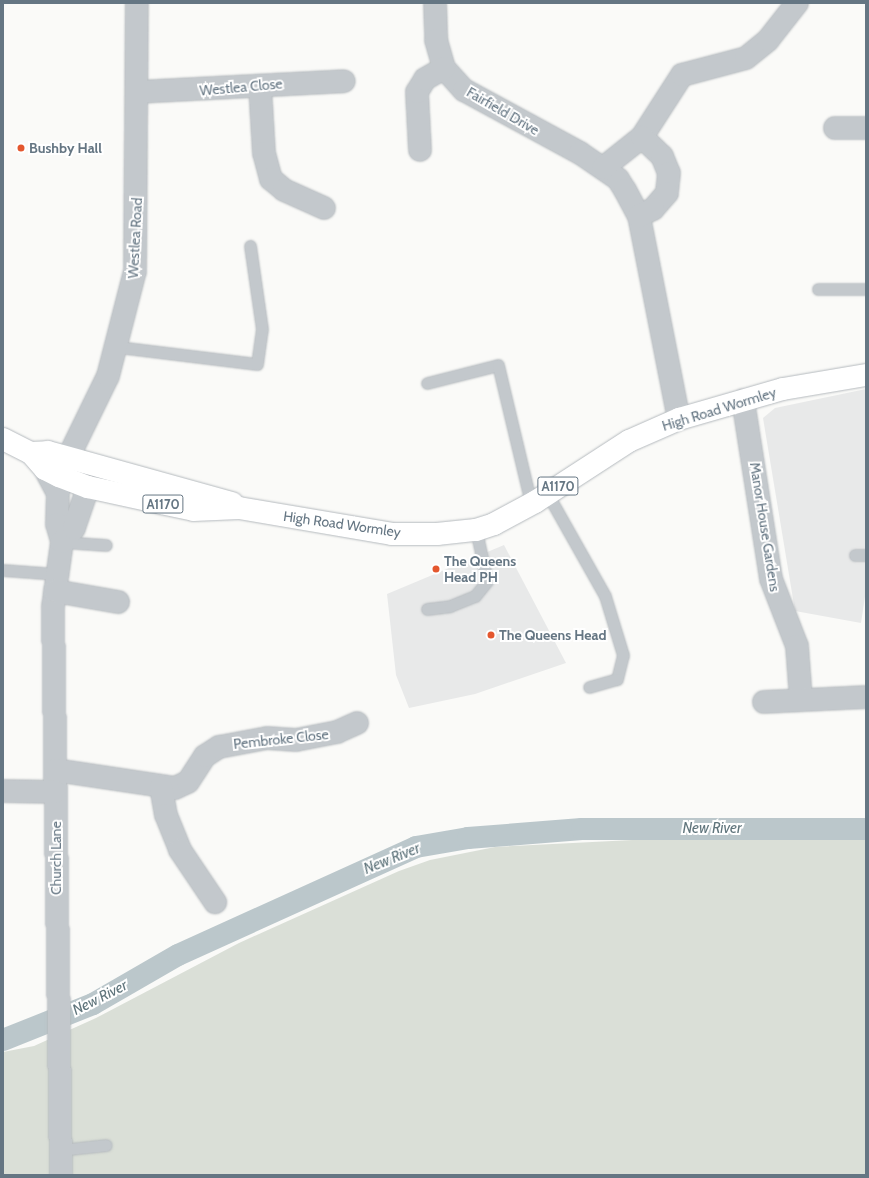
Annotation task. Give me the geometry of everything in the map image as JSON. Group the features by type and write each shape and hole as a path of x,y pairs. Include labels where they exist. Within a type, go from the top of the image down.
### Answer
{"main road":[{"name":"High Road Wormley","path":"3,439 31,453 45,469 88,487 193,510 240,508 392,534 476,530 539,499 629,441 679,419 743,400 828,380 866,375"},
{"name":"High Road Wormley","path":"31,453 48,452 67,460 222,498 240,508"},
{"path":"67,460 86,477 88,487"}],"street":[{"name":"Westlea Road","path":"67,460 108,376 118,347 135,271 137,3"},
{"name":"Fairfield Drive","path":"435,3 436,40 444,68 464,90 491,107 603,168 618,179 639,216 679,419"},
{"path":"603,168 642,137 682,75 746,58 768,40 797,3"},
{"path":"420,150 417,92 425,79 444,68"},
{"name":"Westlea Close","path":"137,92 344,81"},
{"path":"260,86 264,153 271,179 284,190 324,208"},
{"path":"835,128 866,128"},
{"path":"639,216 660,202 669,179 662,156 642,137"},
{"name":"Manor House Gardens","path":"743,400 772,579 797,646 801,699"},
{"name":"Church Lane","path":"45,469 58,493 57,524 62,542 56,583 55,770 57,1049 61,1175"},
{"path":"62,542 74,528 88,487"},
{"path":"56,583 118,602"},
{"path":"764,702 866,696"},
{"name":"Pembroke Close","path":"55,770 161,787 185,784 205,756 219,747 267,738 296,740 337,732 357,723"},
{"path":"161,787 166,816 180,850 215,902"},
{"path":"3,791 55,792"}],"lane":[{"path":"118,347 258,364 262,329 250,246"},
{"path":"818,289 866,289"},
{"path":"427,383 498,366 539,499 605,596 623,655 617,679 589,687"},
{"path":"427,608 450,606 475,596 487,581 476,530"},
{"path":"62,542 106,545"},
{"path":"3,570 56,583"},
{"path":"60,1150 106,1145"}],"shaded area":[{"path":"866,389 866,590 861,623 795,611 763,418 775,408"},
{"path":"504,545 566,663 475,694 409,708 396,675 387,594"},
{"path":"866,837 866,1175 3,1175 3,1052 34,1046 96,1018 239,943 399,871 430,860 495,847 672,838"}],"waterway":[{"name":"New River","path":"3,1040 93,1004 178,955 416,847 468,838 582,829 866,829"}],"place":[{"name":"Bushby Hall","path":"21,148"},
{"name":"The Queens Head PH","path":"436,569"},
{"name":"The Queens Head","path":"491,635"}]}
